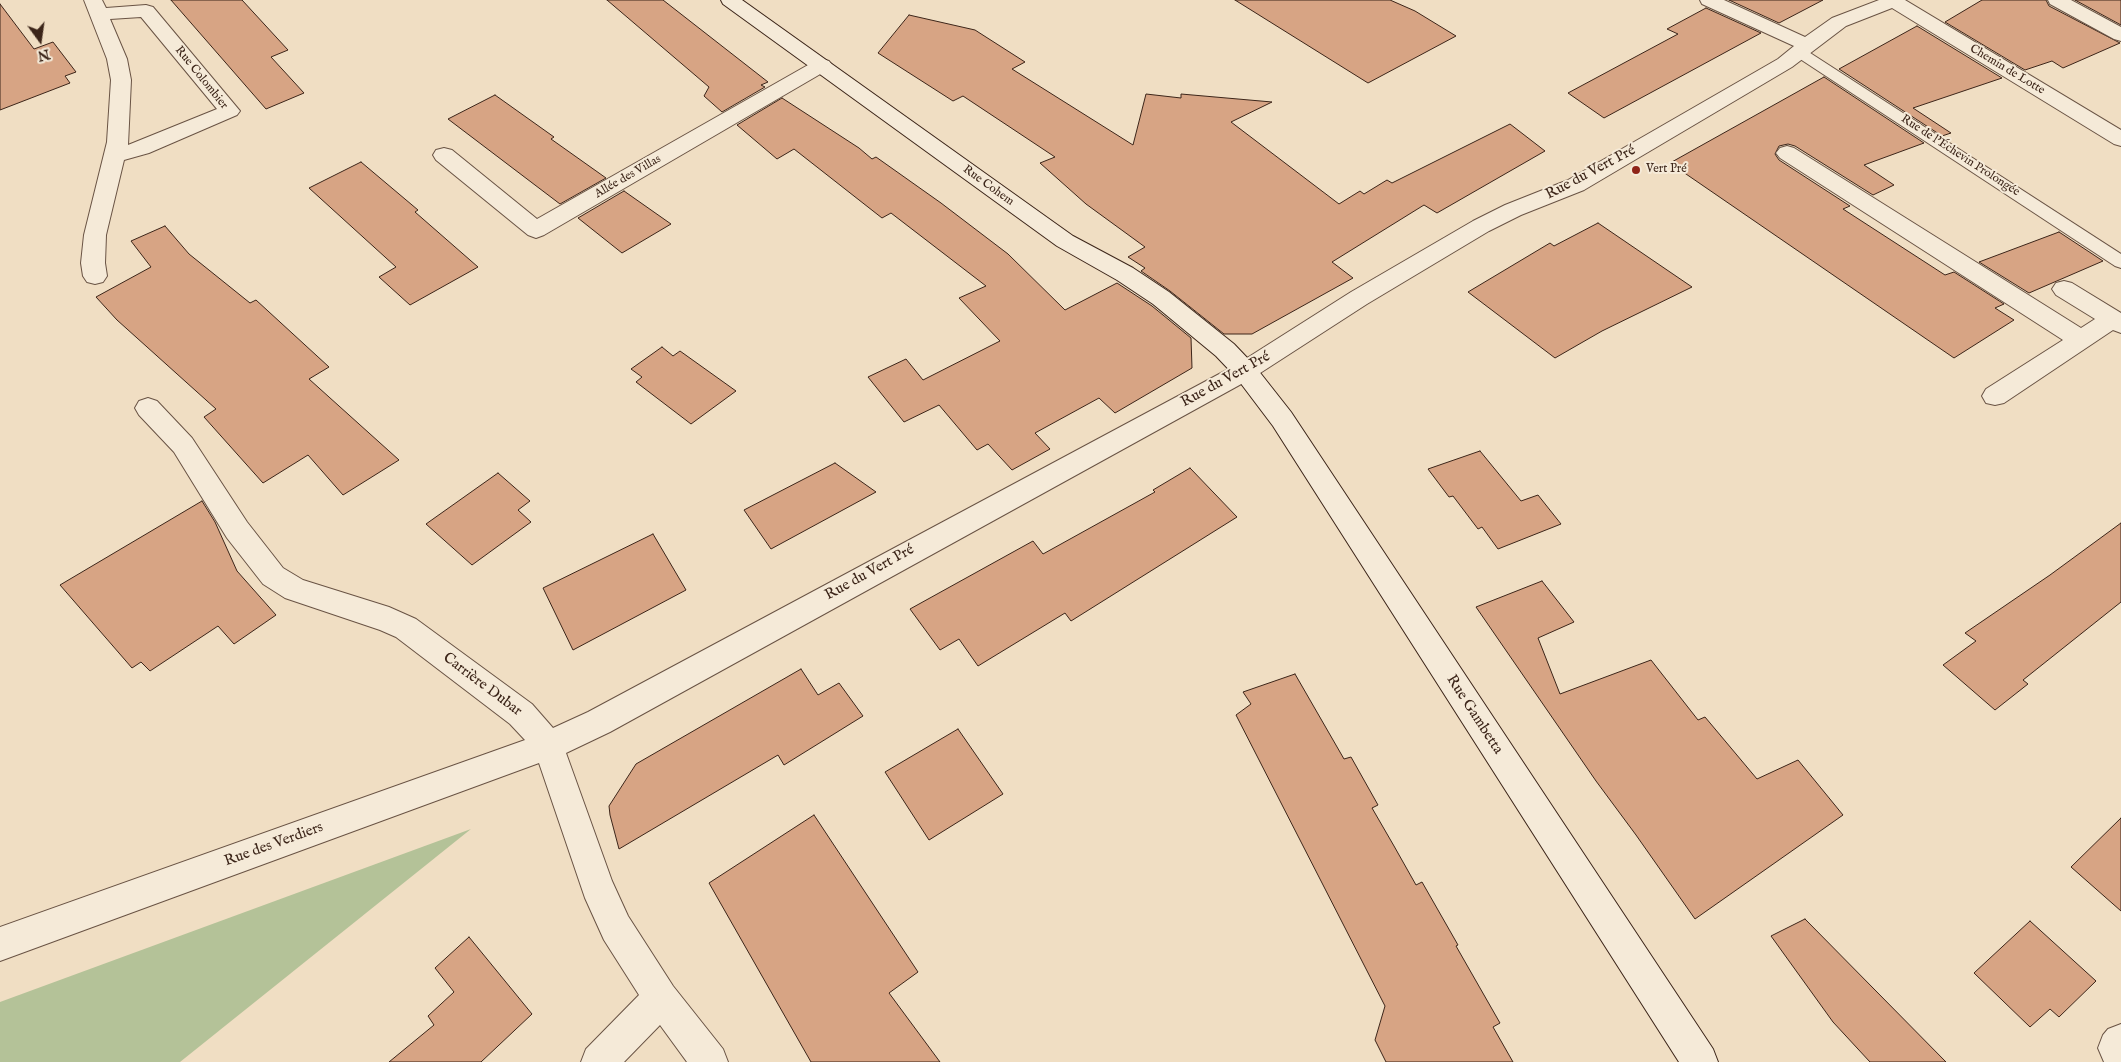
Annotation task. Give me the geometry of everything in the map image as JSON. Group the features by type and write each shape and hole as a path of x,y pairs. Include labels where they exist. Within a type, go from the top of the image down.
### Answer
{"street":[{"name":"Rue Cohem","path":"730,0 1065,241 1125,274 1161,298 1225,350 1245,371"},
{"path":"1708,0 1803,48"},
{"name":"Rue du Vert Pré","path":"547,746 599,722 1245,371 1359,298 1481,226 1513,210 1547,198 1576,184 1785,63 1839,22 1876,9 1894,0"},
{"name":"Chemin de Lotte","path":"1894,0 2121,139"},
{"path":"2057,0 2121,36"},
{"name":"Rue Colombier","path":"95,276 93,263 94,235 116,155 120,128 121,80 117,59 96,7 146,11 230,111 142,148 116,155"},
{"name":"Allée des Villas","path":"444,155 536,230 822,65"},
{"path":"1787,153 2081,340"},
{"path":"2064,289 2117,322"},
{"path":"1995,396 2081,340 2117,322"},
{"name":"Rue Gambetta","path":"1245,371 1271,402 1288,427 1700,1062"},
{"name":"Carrière Dubar","path":"148,408 183,445 237,530 273,576 284,584 303,592 389,620 406,628 521,714 540,734 547,746 605,907 629,950 661,998 710,1062"},
{"name":"Rue des Verdiers","path":"0,944 547,746"},
{"path":"599,1062 661,998"},
{"path":"2121,1042 2116,1048 2121,1060"}],"lane":[{"name":"Rue de l'Échevin Prolongée","path":"1803,48 2121,262"}],"green space":[{"path":"471,829 180,1062 0,1062 0,1002"}],"building":[{"path":"171,0 242,0 288,50 271,57 304,93 266,109"},
{"path":"607,0 663,0 768,82 761,85 765,87 722,112 704,96 709,87"},
{"path":"1235,0 1390,0 1415,11 1456,36 1368,83"},
{"path":"1729,0 1823,0 1779,23"},
{"path":"1982,0 2046,0 2049,6 2120,43 2063,68 2052,61 2025,70 1945,22"},
{"path":"2075,0 2121,0 2121,25"},
{"path":"0,4 34,49 53,42 76,72 65,76 70,83 0,110"},
{"path":"1706,8 1761,33 1604,118 1568,93 1678,34 1667,29"},
{"path":"909,15 975,30 1025,62 1012,69 1133,145 1146,94 1181,98 1181,94 1272,102 1231,122 1339,204 1360,191 1364,194 1387,180 1392,183 1510,124 1545,151 1437,213 1424,205 1332,262 1353,278 1252,334 1224,334 1170,291 1141,271 1145,268 1128,257 1145,247 1086,204 1040,163 1055,157 963,96 953,101 878,53"},
{"path":"1917,26 2002,78 1913,108 1951,133 1942,136 1839,69"},
{"path":"1824,77 1924,143 1864,165 1894,185 1873,195 1795,146 1788,144 1779,146 1775,154 1779,160 1850,206 1843,209 1945,275 1954,272 2004,304 1995,308 2014,320 1954,358 1670,163"},
{"path":"495,95 554,137 551,139 606,178 560,204 448,119"},
{"path":"782,98 859,148 872,159 876,157 941,203 1008,254 1065,310 1117,283 1152,306 1191,338 1192,368 1115,413 1099,398 1035,433 1050,449 1012,470 988,444 977,450 939,405 904,422 868,377 906,359 923,380 1000,341 959,298 986,286 891,213 882,218 794,149 777,159 737,125"},
{"path":"361,162 418,210 415,212 478,267 410,305 379,277 396,267 309,188"},
{"path":"624,191 671,224 622,253 578,218"},
{"path":"1598,223 1692,287 1602,331 1555,358 1468,292 1550,243 1554,246"},
{"path":"165,226 189,254 250,303 256,300 329,367 309,379 399,460 343,495 308,455 263,483 204,417 216,409 117,320 96,297 151,267 131,241"},
{"path":"2059,232 2103,261 2029,293 1979,262"},
{"path":"662,347 673,356 680,351 736,391 691,424 636,382 642,377 631,369"},
{"path":"1480,451 1521,501 1538,495 1561,524 1498,549 1482,527 1478,529 1453,496 1449,497 1428,469"},
{"path":"835,463 876,492 771,549 744,510"},
{"path":"1190,468 1237,517 1071,621 1065,613 978,666 959,639 940,650 910,609 1033,541 1043,554 1155,492 1153,490"},
{"path":"498,473 530,501 518,510 531,522 472,565 426,524"},
{"path":"202,501 215,522 237,571 276,615 234,644 218,626 150,671 141,662 132,668 60,585"},
{"path":"2121,523 2121,602 2023,680 2028,684 1995,710 1943,665 1976,641 1965,633 2050,575"},
{"path":"653,534 686,590 573,650 543,588"},
{"path":"1542,581 1574,622 1538,638 1560,694 1651,660 1698,720 1705,717 1757,779 1798,760 1843,815 1695,919 1596,781 1476,607"},
{"path":"801,669 818,695 839,683 863,716 784,765 778,755 619,849 609,806 636,764"},
{"path":"1295,674 1344,759 1351,757 1378,805 1372,808 1416,885 1422,882 1458,945 1456,946 1500,1023 1493,1027 1513,1062 1386,1062 1375,1040 1385,1006 1236,715 1251,704 1243,692"},
{"path":"958,729 1003,794 929,840 885,772"},
{"path":"814,815 918,972 889,993 940,1062 811,1062 709,883"},
{"path":"2121,818 2121,911 2071,867"},
{"path":"1805,919 1946,1062 1870,1062 1833,1022 1771,936"},
{"path":"2030,921 2096,981 2059,1017 2050,1009 2030,1027 1974,973"},
{"path":"469,937 532,1014 481,1062 389,1062 434,1025 428,1016 454,992 435,968"}],"place":[{"name":"Vert Pré","path":"1636,170"}]}
